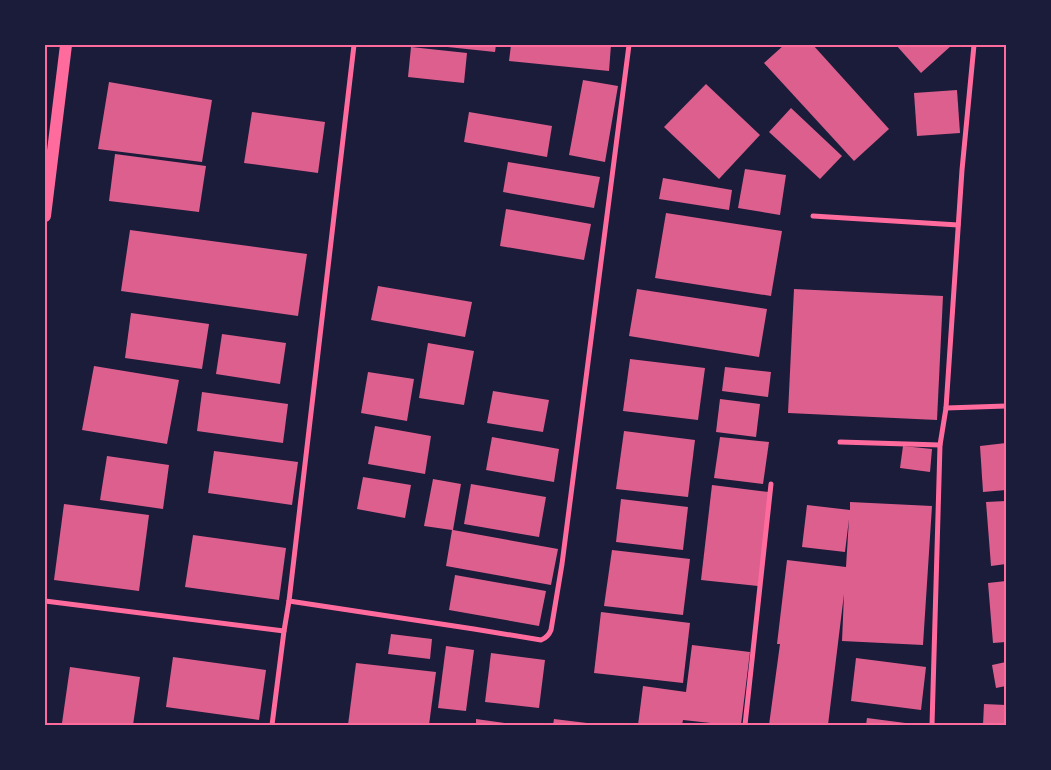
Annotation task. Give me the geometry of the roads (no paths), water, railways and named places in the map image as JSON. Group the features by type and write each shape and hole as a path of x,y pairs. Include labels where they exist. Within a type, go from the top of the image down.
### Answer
{"main road":[{"path":"45,216 66,45"}],"street":[{"path":"272,725 289,601 354,45"},
{"path":"289,601 541,640 550,634 562,564 630,45"},
{"path":"932,725 940,445 946,408 962,170 974,45"},
{"path":"813,216 958,225"},
{"path":"946,408 1006,406"},
{"path":"840,442 940,445"},
{"path":"745,725 771,484"},
{"path":"45,601 284,631"}]}
